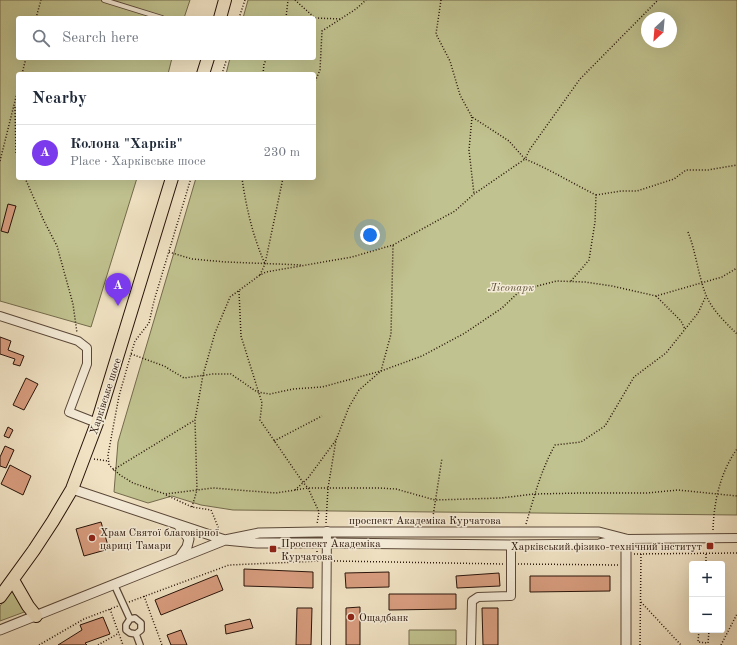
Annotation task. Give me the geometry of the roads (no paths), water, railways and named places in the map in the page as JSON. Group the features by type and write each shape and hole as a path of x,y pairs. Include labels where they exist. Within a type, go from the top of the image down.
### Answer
{"main road":[{"path":"221,16 225,0"},
{"path":"204,72 207,60"},
{"name":"Харківське шосе","path":"0,597 53,522 72,489 97,423 171,180"},
{"path":"13,580 28,606 36,616"}],"street":[{"path":"0,316 78,341 88,348 87,364 69,412 97,423"},
{"path":"72,489 179,526 225,540"},
{"path":"179,526 189,539 188,547 180,557"},
{"path":"326,645 327,532"},
{"name":"проспект Академіка Курчатова","path":"0,630 225,540 259,533 599,532 626,539"},
{"name":"проспект Академіка Курчатова","path":"225,540 258,543 327,542 511,545 599,544 626,539 737,538"},
{"path":"626,539 626,645"},
{"path":"472,645 472,601 478,597 511,596 511,545"},
{"path":"114,584 130,619"},
{"path":"135,618 141,623 141,630 136,634 130,633 126,630 126,625 130,619 135,618"},
{"path":"136,634 140,645"}],"lane":[{"path":"104,0 156,16"}],"place":[{"name":"Колона \"Харків\"","path":"118,306"},
{"name":"Храм Святої благовірної цариці Тамари","path":"92,538"},
{"name":"Харківський фізико-технічний інститут","path":"710,546"},
{"name":"Проспект Академіка Курчатова","path":"273,549"},
{"name":"Ощадбанк","path":"351,617"}],"park label":[{"name":"Лісопарк","path":"511,287"}]}
